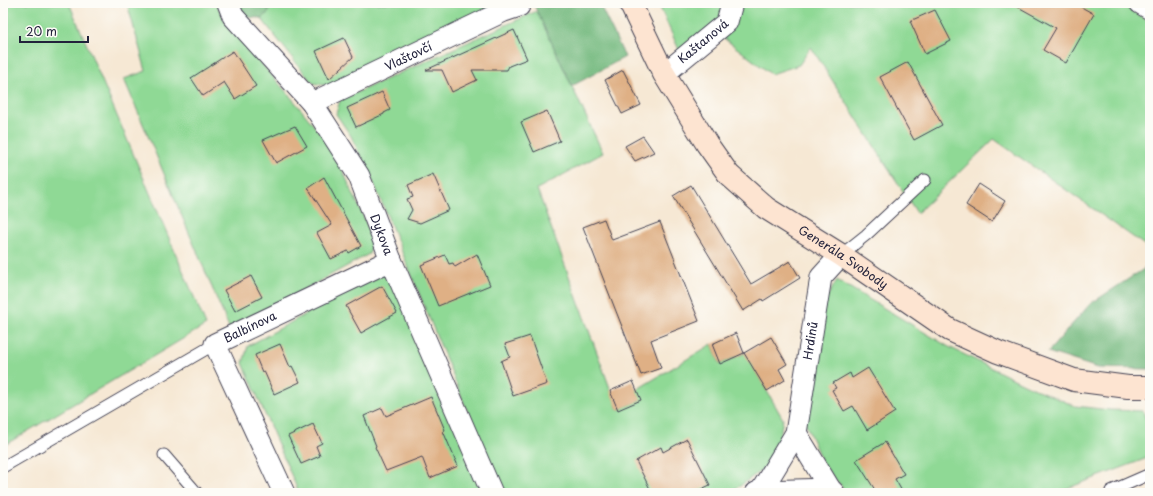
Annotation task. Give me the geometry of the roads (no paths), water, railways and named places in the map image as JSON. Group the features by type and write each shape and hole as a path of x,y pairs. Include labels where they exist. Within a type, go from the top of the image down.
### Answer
{"main road":[{"name":"Generála Svobody","path":"630,3 664,74 707,144 729,175 766,208 841,255 950,330 998,352 1074,380 1128,387 1150,387"}],"street":[{"name":"Dykova","path":"228,3 233,16 312,103 359,176 391,260 492,493"},
{"name":"Kaštanová","path":"664,74 727,22 732,3"},
{"path":"1140,3 1150,9"},
{"name":"Vlaštovčí","path":"312,103 508,7"},
{"name":"Hrdinů","path":"759,492 796,433 821,277 841,255"},
{"name":"Balbínova","path":"284,493 215,344 391,260"},
{"path":"796,433 832,491"},
{"path":"759,492 832,491"}],"lane":[{"path":"841,255 866,235 925,180"},
{"path":"3,467 215,344"},
{"path":"164,455 197,493"},
{"path":"1111,491 1150,474"}]}
